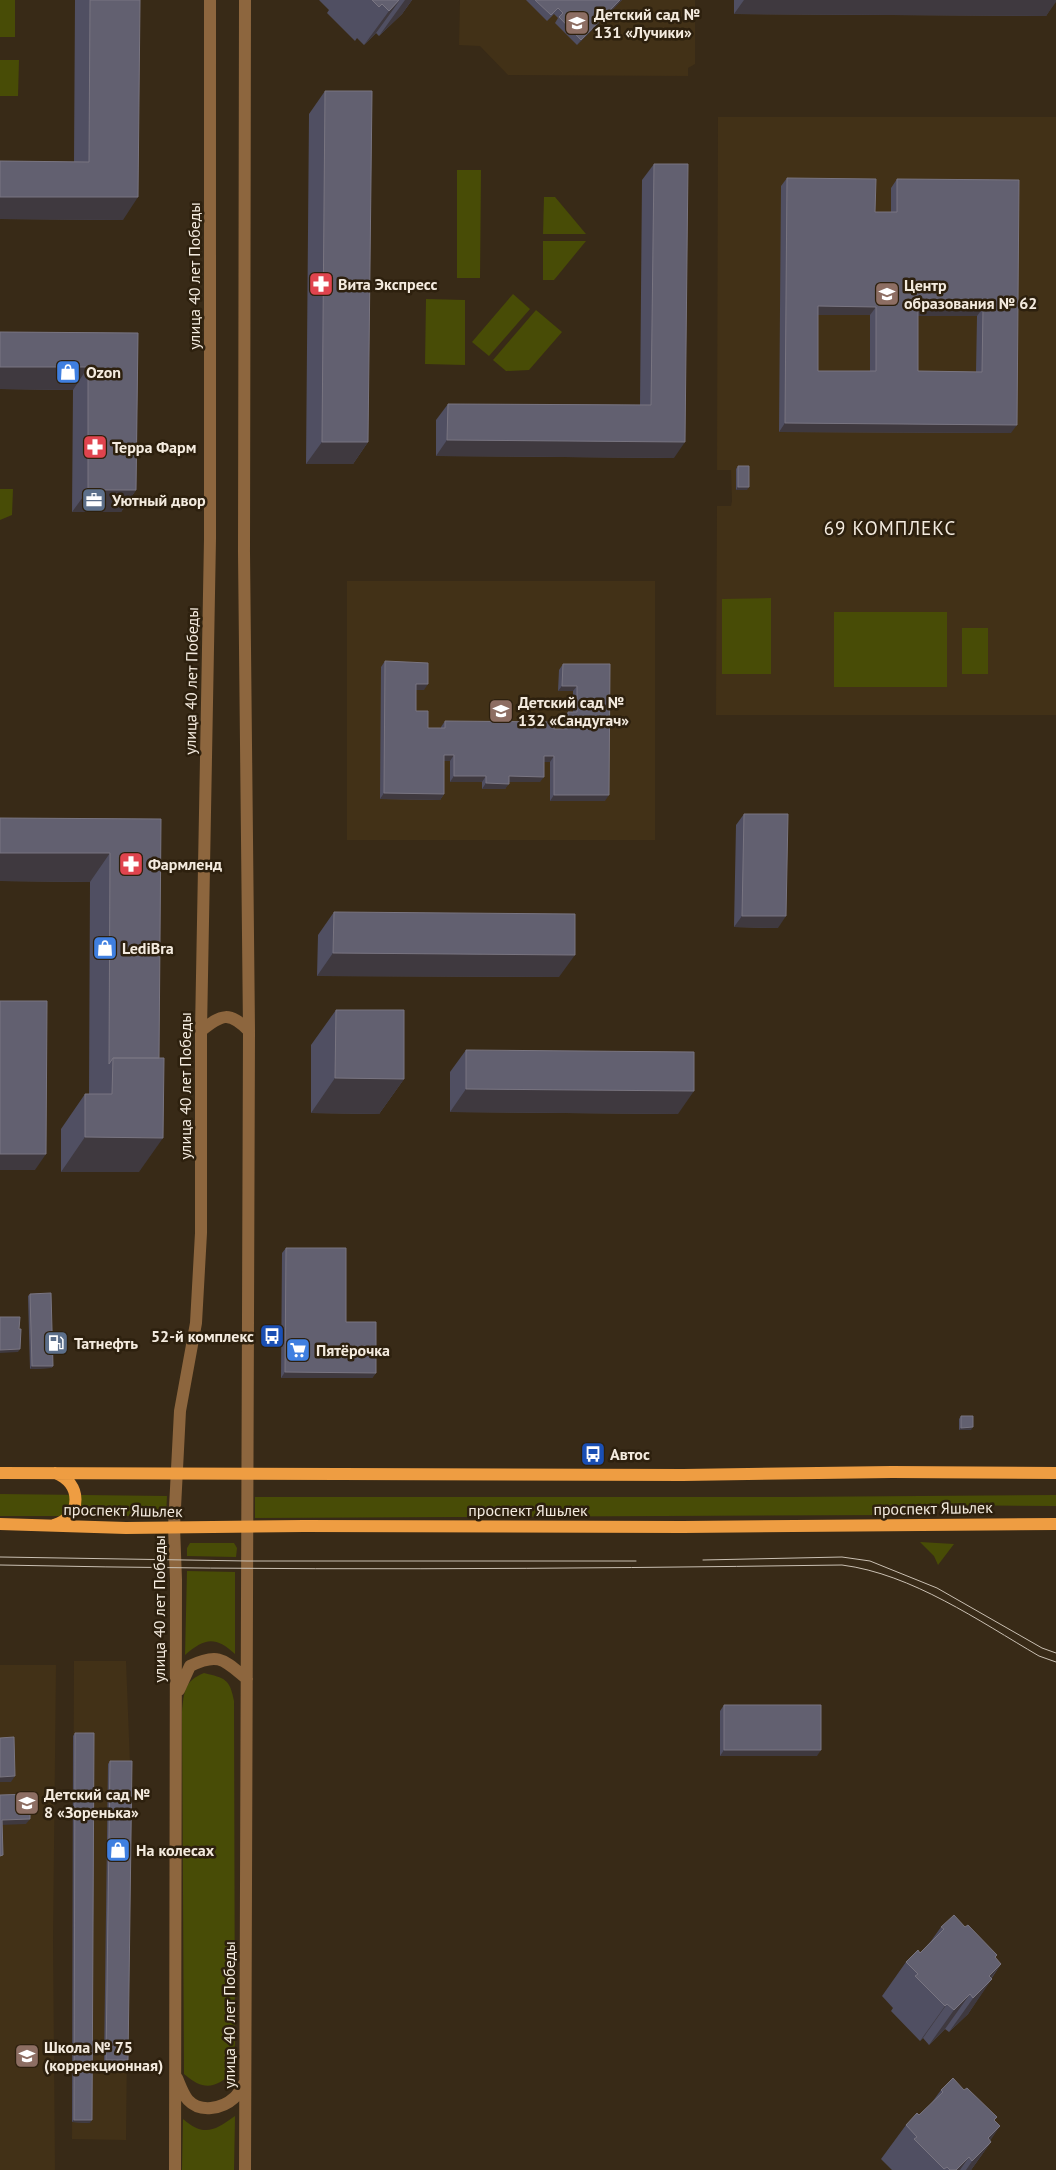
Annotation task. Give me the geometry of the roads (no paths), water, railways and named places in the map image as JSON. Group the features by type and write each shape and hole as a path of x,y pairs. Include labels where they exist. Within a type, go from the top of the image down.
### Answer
{"main road":[{"path":"0,1473 683,1475 892,1472 1056,1473"},
{"path":"52,1525 61,1523 69,1517 74,1509 76,1500 75,1490 70,1482 63,1476 54,1473"},
{"name":"проспект Яшьлек","path":"0,1524 108,1528 248,1526 683,1528 1056,1524"}],"street":[{"name":"улица 40 лет Победы","path":"175,2170 176,1560 174,1527 180,1411 196,1323 199,1286 201,1031 210,540 210,0"},
{"name":"улица 40 лет Победы","path":"245,0 244,552 249,1031 245,2170"},
{"path":"201,1031 213,1021 224,1016 238,1019 249,1031"},
{"path":"175,1701 182,1679 190,1666 206,1658 224,1660 247,1679"},
{"path":"175,2074 188,2099 197,2106 208,2109 219,2107 235,2098 245,2080"}],"tram line":[{"path":"0,1557 247,1561 636,1561"},
{"path":"703,1560 842,1557 870,1561 937,1588 1042,1648 1056,1653"},
{"path":"0,1565 421,1569 842,1565 894,1578 919,1589 969,1614 1039,1656 1056,1662"}],"place":[{"name":"Детский сад № 131 «Лучики»","path":"577,23"},
{"name":"Вита Экспресс","path":"321,284"},
{"name":"Центр образования № 62","path":"887,294"},
{"name":"Ozon","path":"68,372"},
{"name":"Терра Фарм","path":"95,447"},
{"name":"Уютный двор","path":"94,500"},
{"name":"Детский сад № 132 «Сандугач»","path":"501,711"},
{"name":"Фармленд","path":"131,864"},
{"name":"LediBra","path":"105,948"},
{"name":"52-й комплекс","path":"272,1336"},
{"name":"Татнефть","path":"56,1343"},
{"name":"Пятёрочка","path":"298,1350"},
{"name":"Автос","path":"593,1454"},
{"name":"Детский сад № 8 «Зоренька»","path":"27,1803"},
{"name":"На колесах","path":"118,1850"},
{"name":"Школа № 75 (коррекционная)","path":"27,2056"}],"district":[{"name":"69 КОМПЛЕКС","path":"890,528"}]}
